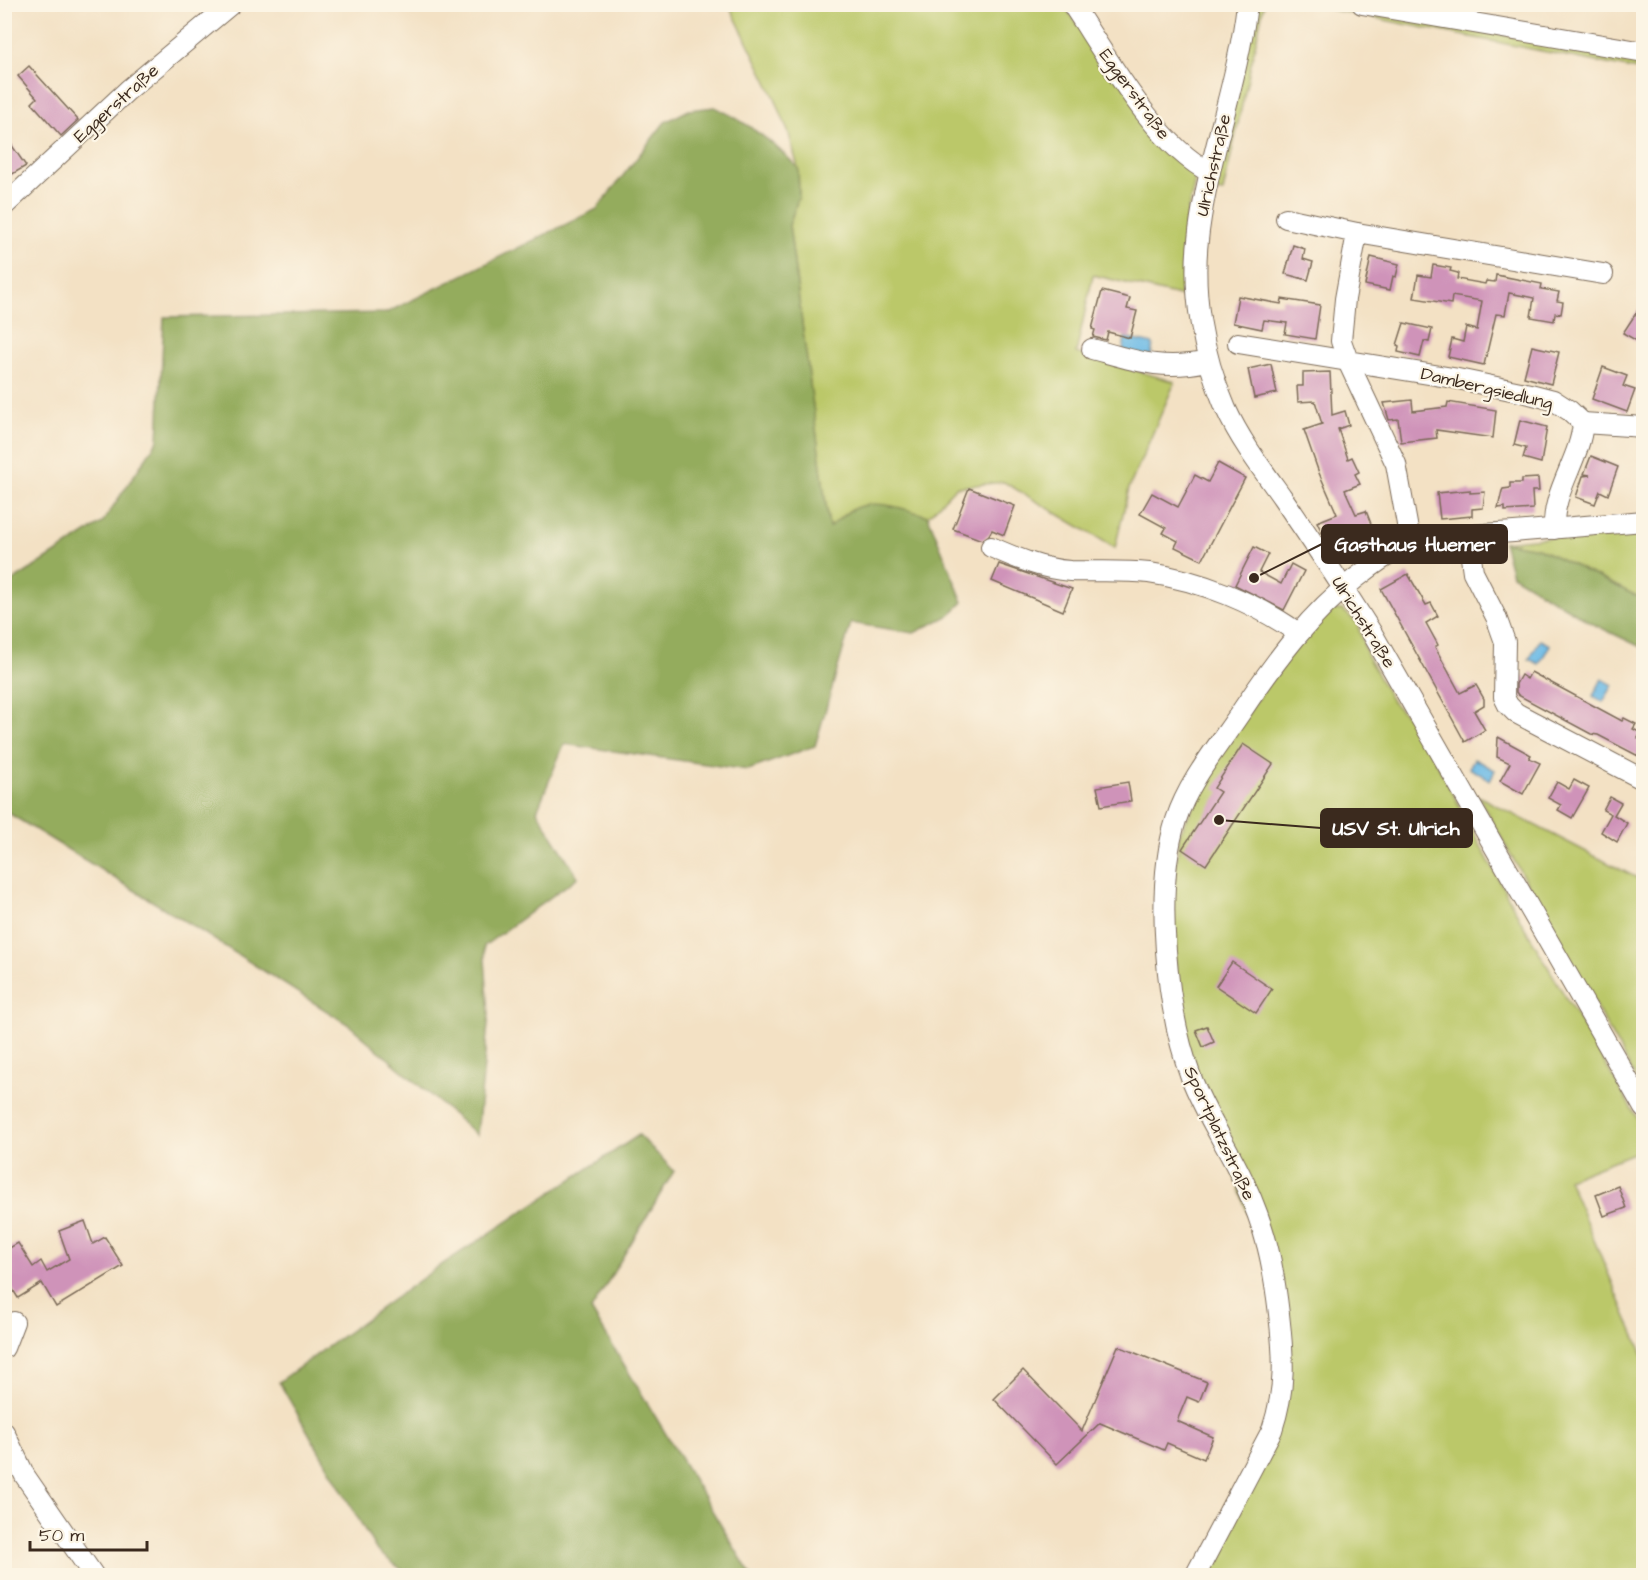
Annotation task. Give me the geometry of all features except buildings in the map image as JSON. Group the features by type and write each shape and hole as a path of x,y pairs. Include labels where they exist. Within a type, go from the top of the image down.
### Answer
{"street":[{"name":"Eggerstraße","path":"4,206 128,90 231,4"},
{"name":"Eggerstraße","path":"1072,4 1143,110 1188,160 1210,172"},
{"name":"Ulrichstraße","path":"1247,4 1236,70 1203,204 1196,261 1198,303 1208,360 1227,411 1244,441 1344,588 1423,720 1644,1108"},
{"path":"1362,4 1644,52"},
{"path":"1286,218 1357,233 1603,274"},
{"path":"1357,233 1341,341 1347,360 1396,464 1411,546"},
{"name":"Dambergsiedlung","path":"1238,343 1453,378 1553,400 1583,423"},
{"path":"1092,349 1160,365 1188,365 1208,360"},
{"path":"1554,529 1555,508 1582,437 1583,423 1644,427"},
{"name":"Sportplatzstraße","path":"1196,1575 1272,1430 1280,1406 1284,1355 1273,1266 1265,1234 1244,1181 1193,1081 1183,1054 1175,1019 1165,921 1171,841 1185,798 1267,673 1298,633 1324,605 1376,562 1393,553 1432,540 1644,521"},
{"path":"1468,536 1473,572 1496,617 1505,642 1504,697 1508,705 1516,712 1644,780"},
{"path":"991,548 1049,568 1070,571 1121,570 1173,578 1217,591 1249,605 1298,633"},
{"path":"4,1348 14,1322"},
{"path":"4,1432 25,1476 94,1575"}],"green space":[{"path":"729,5 1063,5 1195,177 1185,229 1183,297 1093,275 1076,353 1175,382 1129,488 1115,548 1004,482 956,487 928,516 899,508 850,510 829,528 789,225 799,196 798,168 789,134 775,98"},
{"path":"1257,5 1264,5 1223,192 1214,191 1254,9"},
{"path":"1308,5 1643,58 1643,71"},
{"path":"715,107 759,133 798,168 799,196 789,225 829,527 851,510 870,504 890,506 928,516 963,602 950,615 914,633 851,623 815,746 748,770 564,744 537,811 578,877 484,946 489,1014 477,1135 349,1025 5,811 5,586 102,523 158,440 164,317 386,313 597,209 665,122 689,110"},
{"path":"1643,528 1643,599 1538,548 1503,542"},
{"path":"1503,542 1538,548 1643,599 1643,648 1595,625 1512,575"},
{"path":"1343,610 1357,623 1368,658 1393,703 1415,723 1522,923 1643,1128 1643,1149 1568,1179 1643,1355 1643,1575 1204,1575 1267,1457 1286,1319 1188,1048 1169,920 1180,833 1212,769 1279,665 1329,612"},
{"path":"1478,796 1643,881 1643,1091"},
{"path":"639,1135 674,1171 591,1310 751,1575 409,1575 377,1551 279,1382 435,1269"}],"water":[{"path":"1125,338 1153,344 1151,357 1123,351"},
{"path":"1540,640 1550,645 1539,664 1529,659"},
{"path":"1602,679 1613,685 1603,702 1593,696"},
{"path":"1474,759 1495,770 1490,780 1469,768"}],"place":[{"name":"Gasthaus Huemer","path":"1254,578"},
{"name":"USV St. Ulrich","path":"1219,820"}]}
